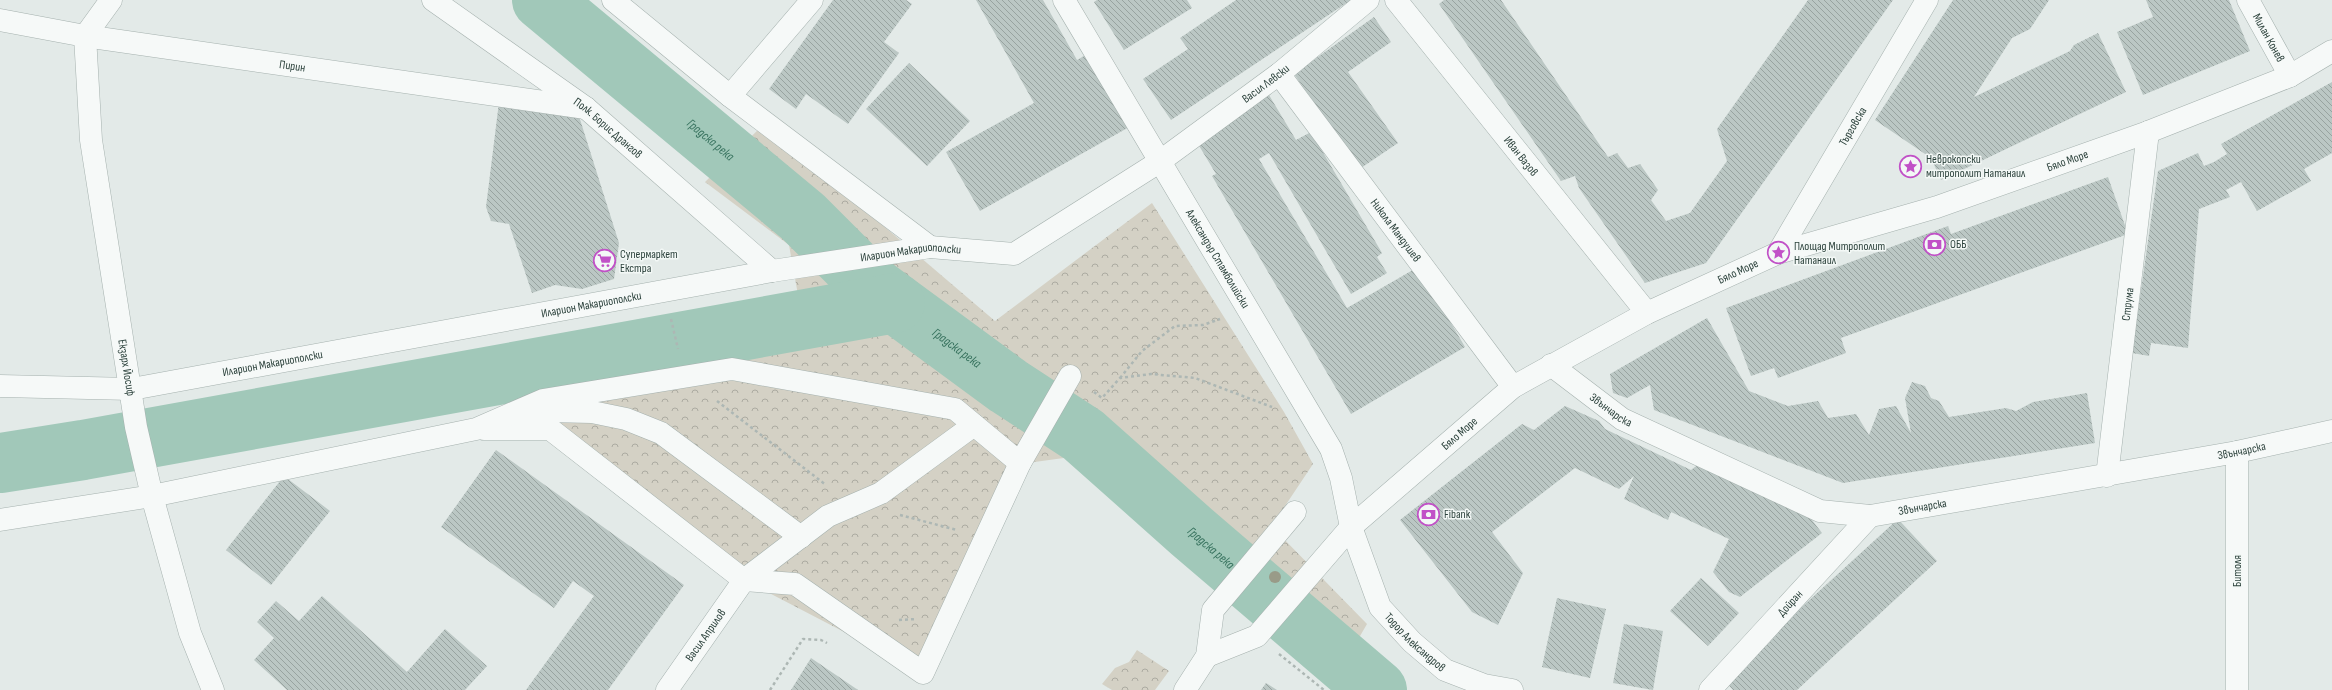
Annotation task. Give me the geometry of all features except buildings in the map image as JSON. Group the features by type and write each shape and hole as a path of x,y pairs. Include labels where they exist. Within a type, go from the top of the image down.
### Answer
{"street":[{"path":"85,36 111,0"},
{"name":"Полк. Борис Дрангов","path":"434,0 586,108 772,271"},
{"path":"613,0 730,96 930,247"},
{"path":"730,96 812,0"},
{"name":"Александър Стамболийски","path":"1064,0 1331,449 1341,478 1351,527"},
{"name":"Васил Левски","path":"1159,162 1279,74 1368,0"},
{"name":"Иван Вазов","path":"1396,0 1647,313"},
{"name":"Търговска","path":"1778,253 1927,0"},
{"name":"Милан Конев","path":"2248,0 2290,76"},
{"name":"Пирин","path":"0,20 85,36 586,108"},
{"name":"Екзарх Йосиф","path":"85,36 91,140 132,389 136,427 152,496 190,633 213,690"},
{"name":"Бяло Море","path":"1207,656 1257,636 1313,569 1351,527 1513,386 1647,313 1778,253 1937,207 2148,132 2290,76 2332,51"},
{"name":"Никола Мандушев","path":"1279,74 1513,386"},
{"name":"Струма","path":"2107,476 2148,132"},
{"name":"Иларион Макариополски","path":"0,386 132,389 772,271 930,247 1014,254 1159,162"},
{"name":"Звънчарска","path":"1552,366 1622,420 1820,511 1870,516 2107,476 2330,433"},
{"path":"476,429 543,400 732,368 955,409 1020,464"},
{"path":"476,429 550,429 744,580 795,584 923,673 1020,464 1070,376"},
{"path":"0,520 152,496 476,429 549,411 592,412 626,419 661,433 801,537"},
{"name":"Васил Априлов","path":"667,690 744,580 828,516 882,493 974,425"},
{"name":"Битоля","path":"2237,452 2237,690"},
{"path":"1185,690 1207,656 1214,610 1295,512"},
{"name":"Дойран","path":"1710,690 1870,516"},
{"name":"Тодор Александров","path":"1351,527 1380,606 1412,642 1445,670 1484,685 1512,690"}],"path":[{"path":"664,290 685,377 828,488 856,504 987,536"},
{"path":"1070,376 1102,398 1142,351 1175,326 1203,326 1224,317"},
{"path":"1120,378 1151,374 1195,378 1276,409"}],"green space":[{"path":"764,124 995,321 1152,203 1284,412 1313,464 1283,509 1278,533 1367,624 1335,679 1306,658 1213,567 1071,457 1020,464 923,673 744,580 550,429 531,348 798,295 789,245 705,182"},
{"path":"1137,650 1169,671 1155,690 1112,690 1102,684 1115,668 1129,662"}],"waterway":[{"name":"Градска река","path":"542,0 803,217 872,286 1008,386 1083,435 1192,532 1377,690"},
{"path":"0,463 83,450 895,303"}],"place":[{"name":"Неврокопски митрополит Натанаил","path":"1911,166"},
{"name":"ОББ","path":"1935,244"},
{"name":"Площад Митрополит Натанаил","path":"1778,253"},
{"name":"Супермаркет Екстра","path":"604,261"},
{"name":"Fibank","path":"1429,514"}]}
